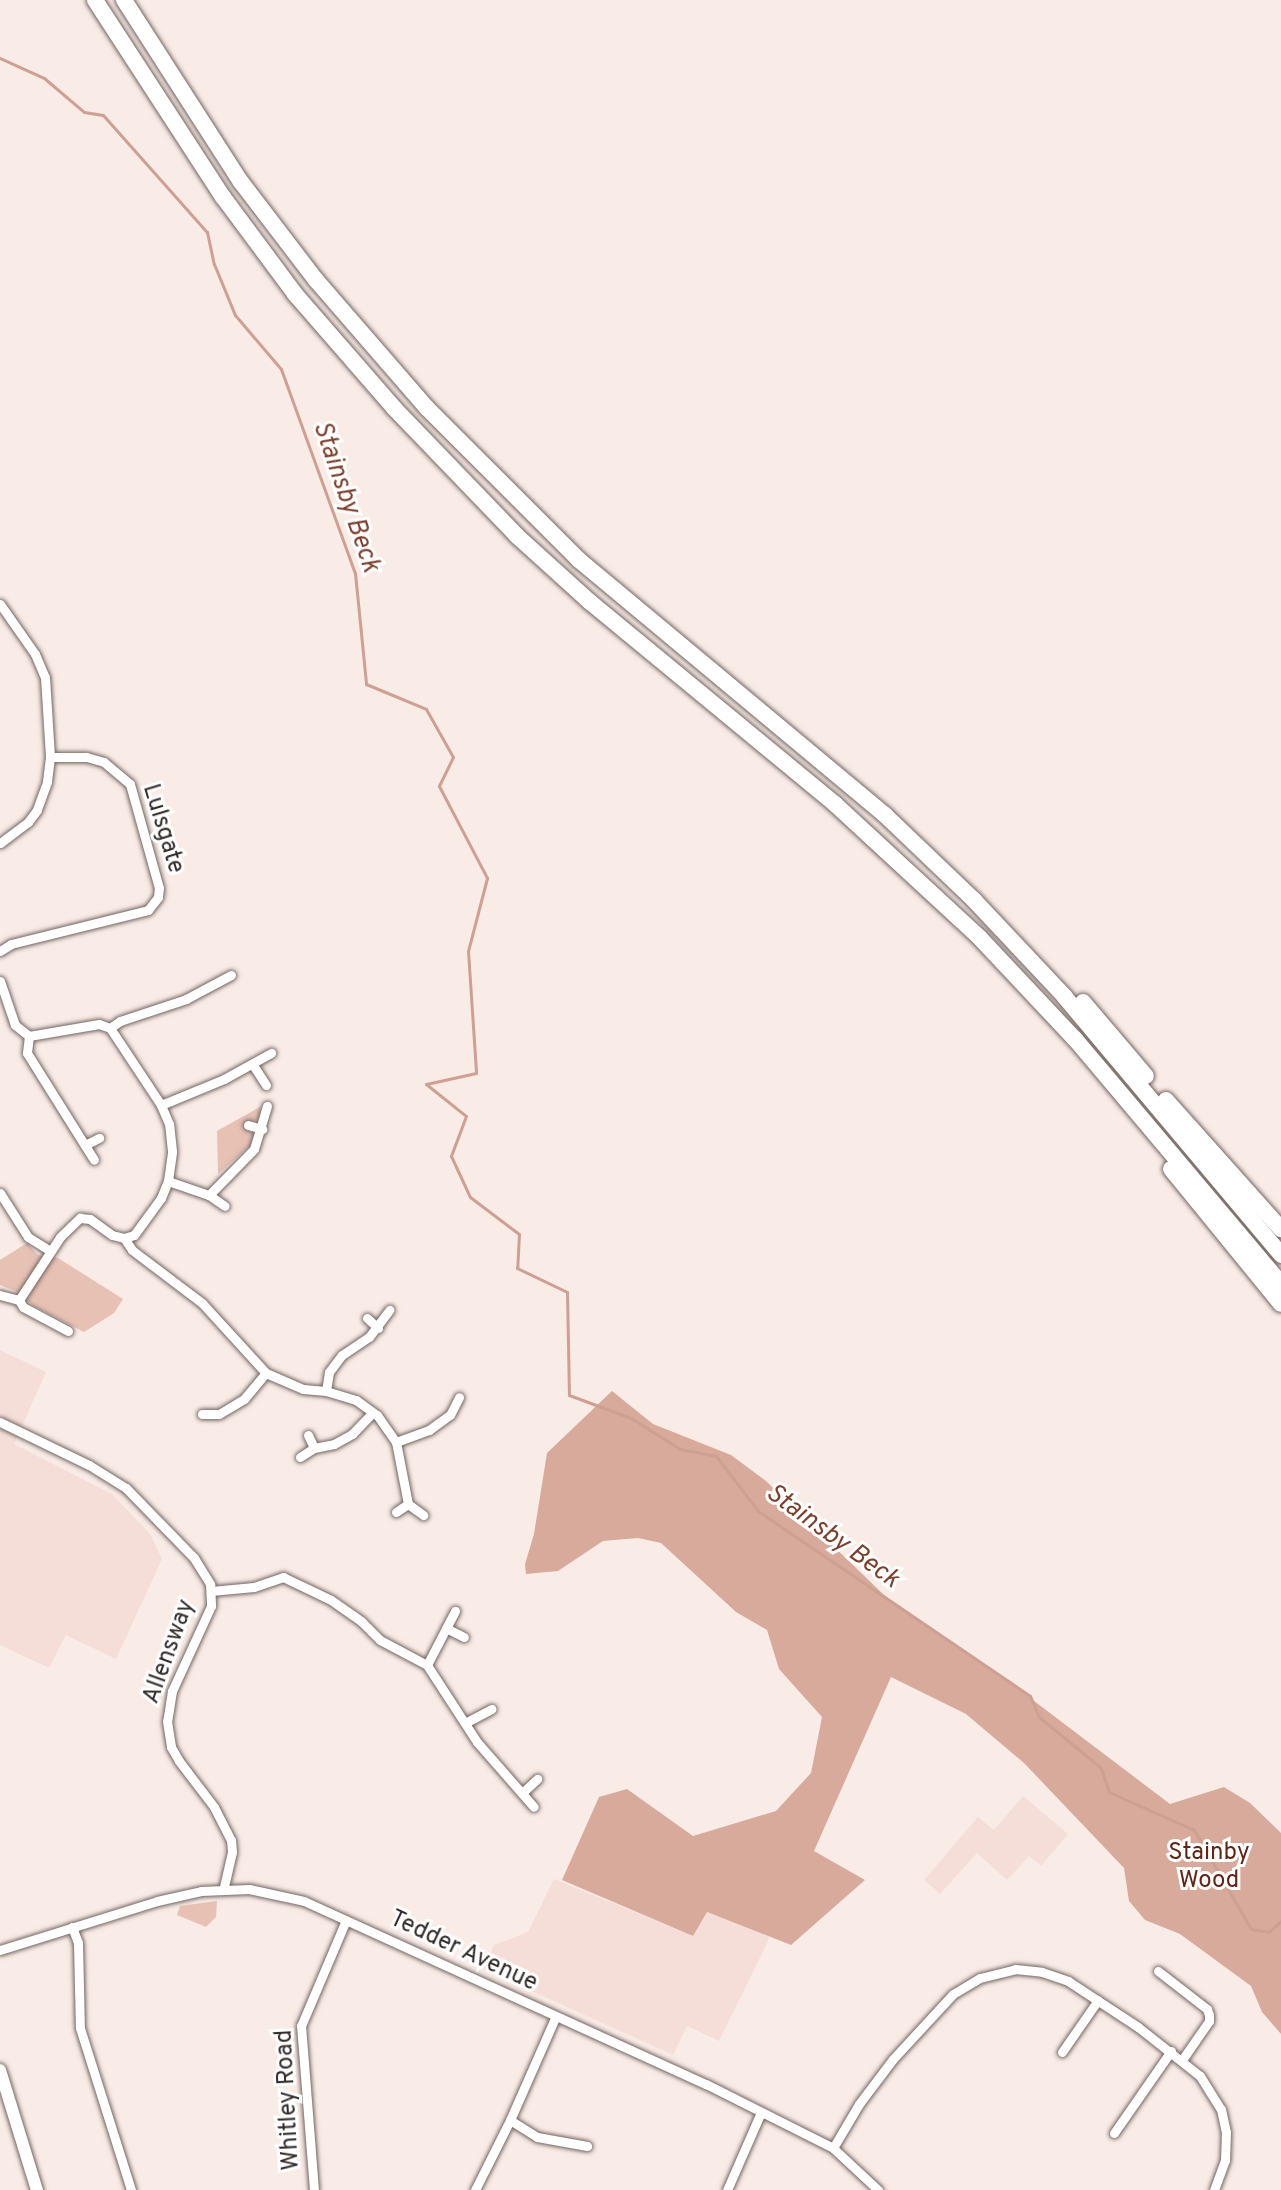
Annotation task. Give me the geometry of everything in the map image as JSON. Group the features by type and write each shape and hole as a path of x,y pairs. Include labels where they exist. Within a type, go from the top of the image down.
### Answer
{"highway":[{"path":"95,0 223,197 295,294 394,408 548,564 654,657 835,804 937,897 1075,1039 1281,1284"},
{"path":"124,0 241,182 316,280 427,408 579,560 885,815 974,900 1064,996 1281,1255"},
{"path":"974,900 1030,944 1073,989 1281,1229"},
{"path":"1024,987 1281,1304"}],"street":[{"path":"0,604 35,654 45,677 50,757 47,782 37,810 20,829 0,843"},
{"name":"Lulsgate","path":"0,951 11,944 148,910 158,897 159,888 130,784 104,762 86,757 50,757"},
{"path":"213,971 219,982"},
{"path":"110,1028 120,1021 186,999 231,975"},
{"path":"0,981 15,1025 29,1036 99,1024 110,1028 161,1105 169,1124 172,1151 168,1181 161,1198 134,1235 124,1238 112,1235 90,1219 80,1218 50,1251 19,1300"},
{"path":"29,1036 27,1053 94,1160"},
{"path":"161,1105 253,1065 271,1053"},
{"path":"253,1065 266,1085"},
{"path":"209,1195 254,1149 267,1106"},
{"path":"248,1125 262,1129"},
{"path":"85,1145 99,1138"},
{"path":"168,1181 209,1195 225,1206"},
{"path":"0,1193 28,1237 50,1251"},
{"path":"124,1238 132,1250 202,1303 266,1373 303,1389 326,1391 356,1400 373,1412 396,1442 408,1504 423,1515"},
{"path":"0,1295 19,1300 23,1307 68,1331"},
{"path":"326,1391 329,1372 342,1355 378,1328 389,1310"},
{"path":"367,1318 378,1328"},
{"path":"202,1414 219,1414 244,1399 266,1373"},
{"path":"396,1442 429,1430 450,1415 459,1397"},
{"path":"300,1457 314,1448 334,1444 352,1434 373,1412"},
{"path":"219,1414 220,1426"},
{"name":"Allensway","path":"0,1422 89,1465 126,1488 194,1558 211,1591 206,1619 172,1691 167,1721 171,1747 214,1807 231,1840 232,1852 224,1888"},
{"path":"308,1435 314,1448"},
{"path":"396,1512 408,1504"},
{"path":"211,1591 254,1587 283,1577 331,1600 361,1621 380,1640 427,1665 465,1723 534,1807"},
{"path":"427,1665 455,1611"},
{"path":"446,1628 464,1637"},
{"path":"465,1723 491,1709"},
{"path":"522,1793 537,1779"},
{"name":"Tedder Avenue","path":"0,1950 157,1901 224,1888 264,1891 304,1901 833,2148 878,2190"},
{"name":"Whitley Road","path":"314,2190 301,2026 346,1920"},
{"path":"72,1927 78,1943 80,2028 131,2190"},
{"path":"833,2148 859,2104 893,2059 953,1994 980,1978 1015,1969 1042,1972 1068,1981 1171,2051 1200,2076 1221,2109 1226,2132 1225,2160 1214,2190"},
{"path":"1158,1971 1207,2009 1209,2015 1209,2021 1182,2060"},
{"path":"1062,2052 1098,2000"},
{"path":"475,2190 555,2018"},
{"path":"1114,2133 1171,2051"},
{"path":"0,2070 37,2190"},
{"path":"727,2190 761,2112"},
{"path":"510,2120 537,2137 587,2146"}],"shaded area":[{"path":"260,1107 262,1118 248,1122 245,1129 255,1135 254,1142 218,1174 217,1131"},
{"path":"27,1243 38,1255 58,1258 123,1299 114,1313 84,1332 34,1306 18,1292 0,1285 0,1260"},
{"path":"0,1350 46,1372 14,1444 112,1494 150,1534 162,1559 116,1659 66,1635 49,1668 0,1645"},
{"path":"1023,1796 1068,1834 1041,1866 1029,1856 1007,1880 977,1853 940,1894 924,1880 978,1817 994,1830"},
{"path":"554,1879 693,1936 706,1912 770,1937 719,2041 687,2026 673,2055 483,1969 494,1945 528,1932"},
{"path":"217,1901 216,1917 206,1927 177,1915 180,1906"}],"green space":[{"name":"Stainby Wood","path":"612,1391 653,1424 731,1455 766,1481 884,1595 1017,1688 1170,1804 1224,1787 1250,1803 1281,1833 1281,2034 1262,2012 1251,1986 1180,1934 1145,1920 1129,1901 1124,1868 1024,1763 966,1714 891,1677 814,1851 865,1880 791,1945 707,1912 693,1936 562,1880 599,1797 627,1789 693,1836 776,1811 811,1773 822,1717 779,1669 767,1630 736,1612 661,1543 638,1538 603,1541 558,1571 526,1574 525,1564 534,1534 547,1453"}],"waterway":[{"name":"Stainsby Beck","path":"0,58 44,78 84,112 103,115 207,232 214,264 235,315 281,369 355,573 366,684 426,709 453,757 439,786 487,878 468,951 476,1073 426,1084 466,1116 451,1156 470,1197 519,1234 517,1268 567,1292 569,1395 631,1418 680,1449 716,1456 758,1511 1030,1696 1039,1717 1101,1768 1109,1792 1194,1830 1251,1929 1269,1932 1281,1921"}]}
